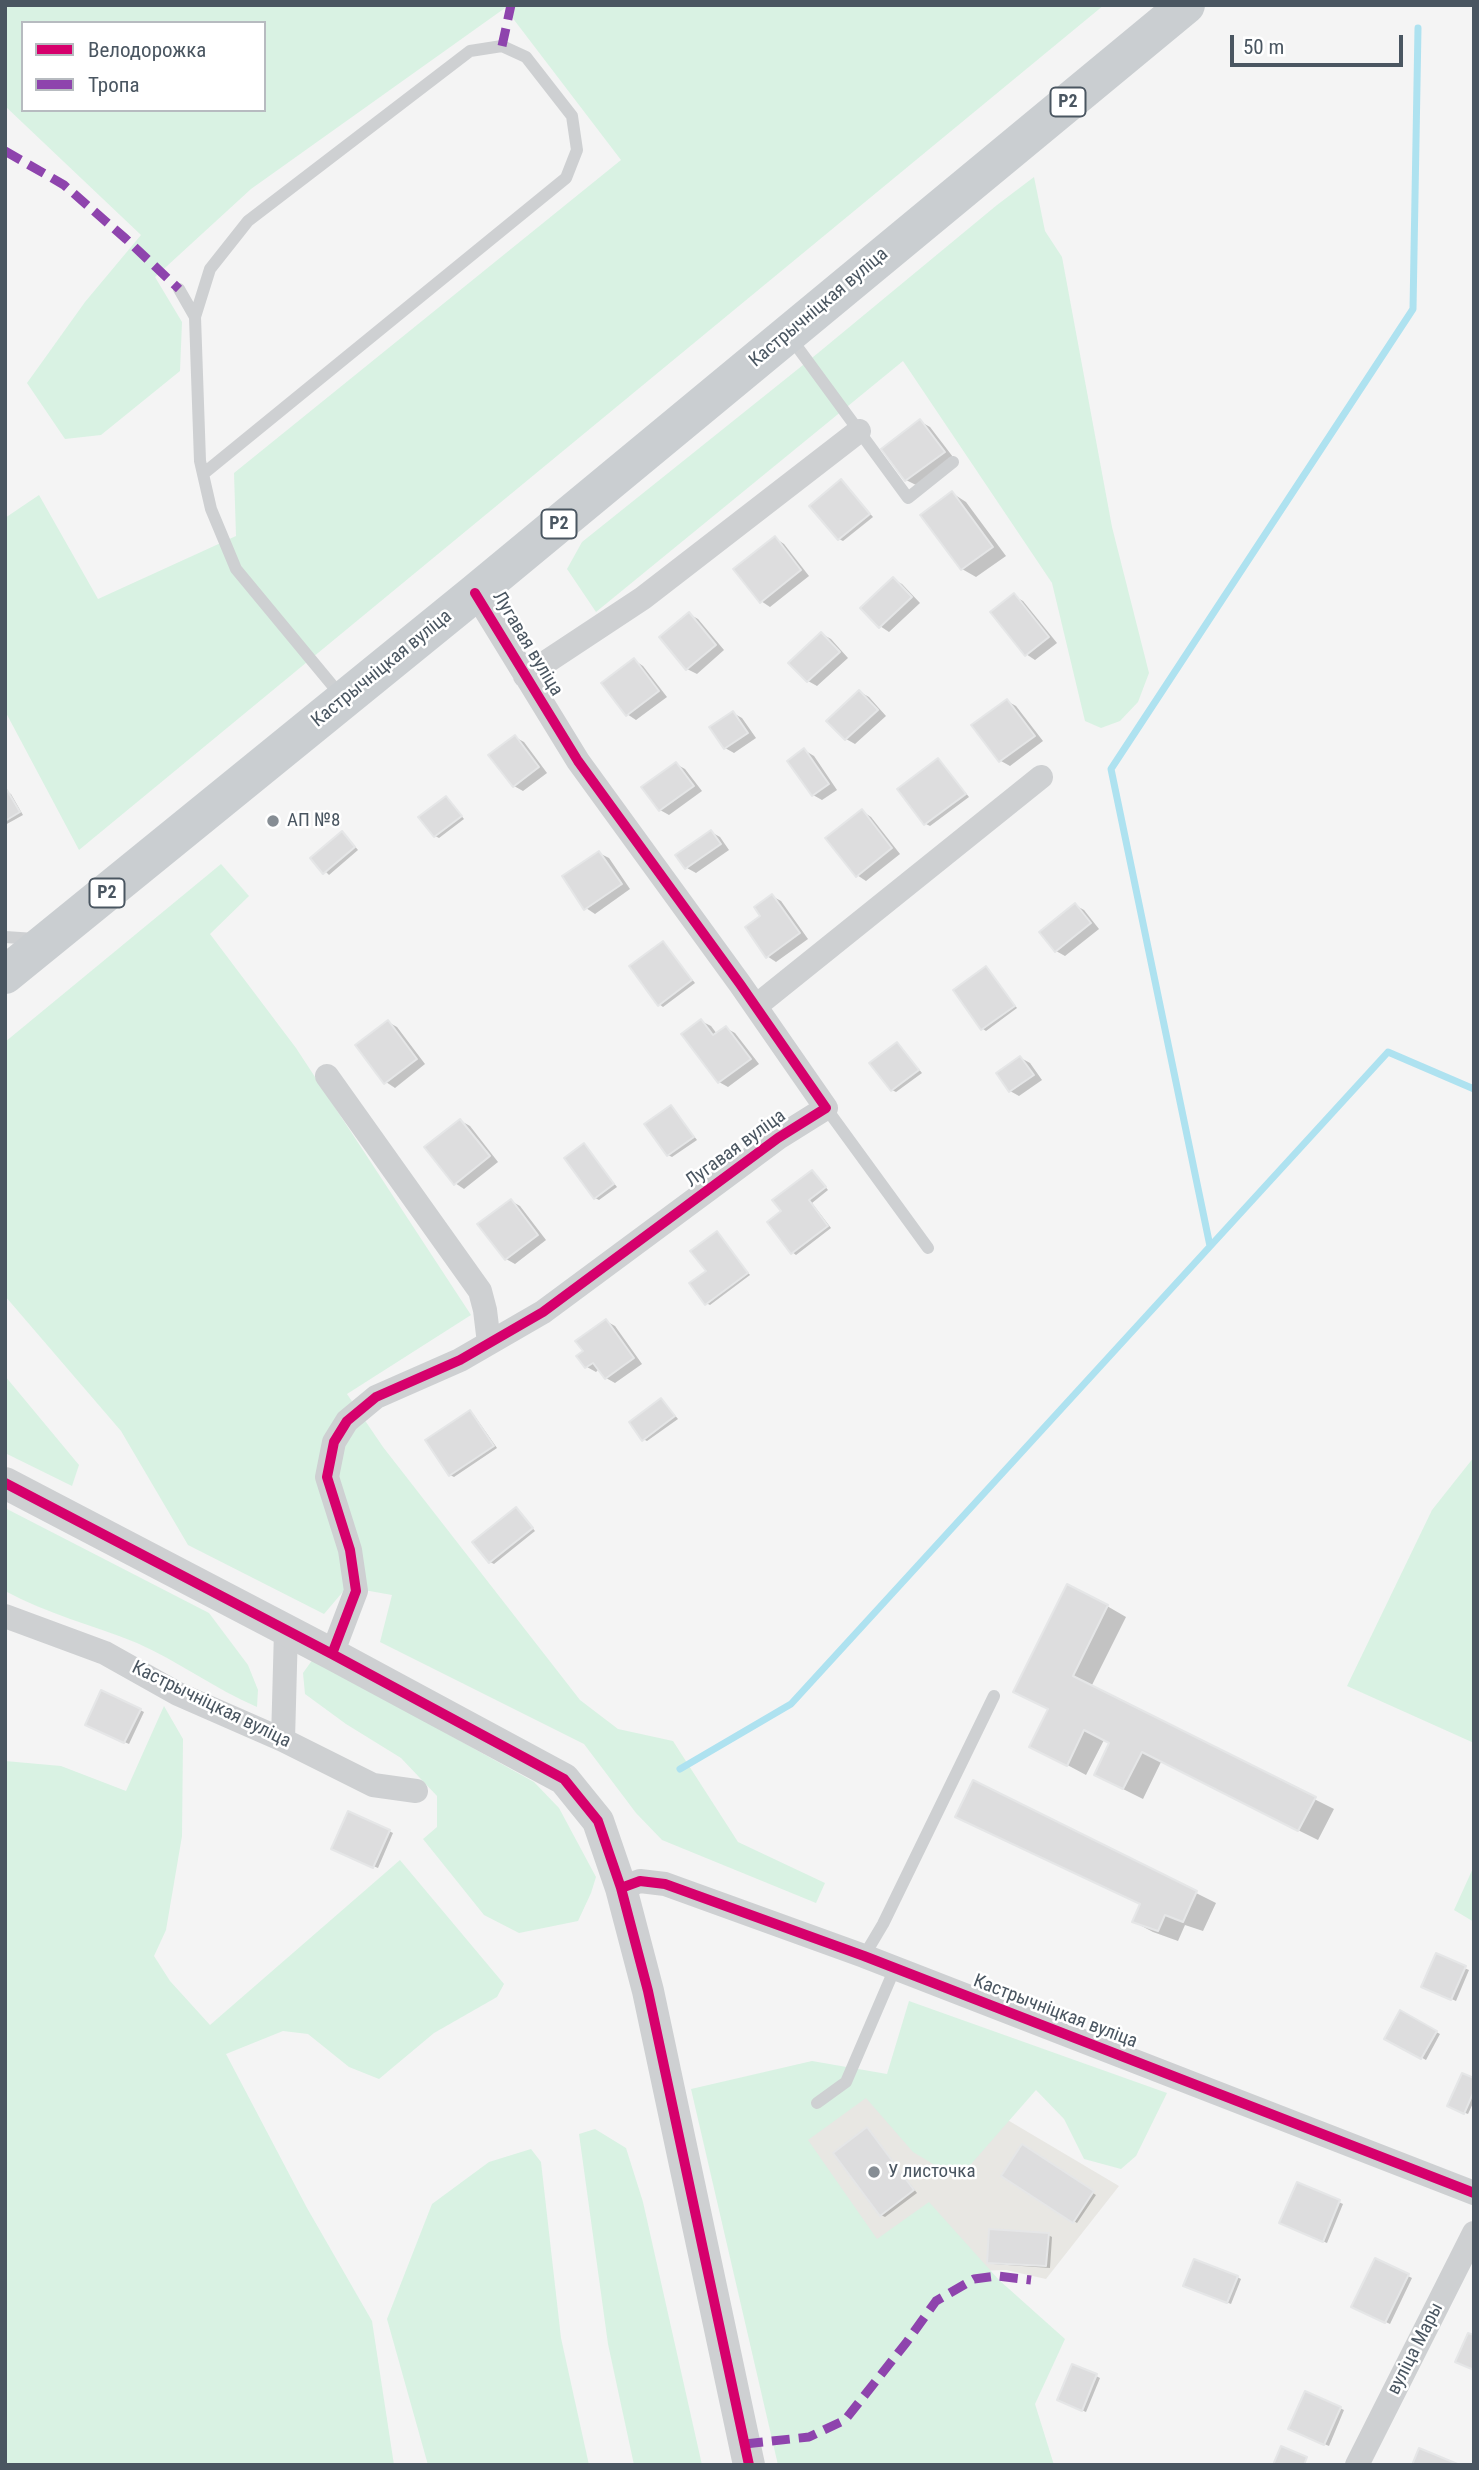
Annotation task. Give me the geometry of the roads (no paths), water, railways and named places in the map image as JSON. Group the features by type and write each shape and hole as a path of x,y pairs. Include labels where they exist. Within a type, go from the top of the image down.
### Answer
{"main road":[{"name":"Кастрычніцкая вуліца","path":"5,975 475,593 1186,5"}],"street":[{"name":"Лугавая вуліца","path":"525,676 643,598 859,431"},
{"name":"Лугавая вуліца","path":"332,1654 356,1591 350,1550 327,1477 334,1443 347,1421 376,1398 460,1360 543,1312 778,1138 826,1108 756,1006 578,761 475,593"},
{"path":"756,1006 1041,778"},
{"path":"327,1076 480,1291 489,1343"},
{"path":"5,1483 564,1779 598,1821 621,1888 648,1991 749,2465"},
{"name":"Кастрычніцкая вуліца","path":"5,1616 105,1653 178,1694 284,1740 373,1785 416,1791"},
{"path":"284,1740 286,1630"},
{"name":"Кастрычніцкая вуліца","path":"621,1888 640,1881 665,1884 864,1956 1474,2193"},
{"name":"вуліца Мары","path":"1357,2465 1474,2233"}],"lane":[{"path":"203,474 566,178 577,150 572,116 526,57 502,46 470,51 248,221 210,269 195,317 198,426 203,474 211,509 236,569 344,700"},
{"path":"179,289 195,317"},
{"path":"788,333 908,498 953,463"},
{"path":"5,937 50,940"},
{"path":"826,1108 928,1248"},
{"path":"864,1956 883,1924 995,1696"},
{"path":"817,2103 845,2082 895,1968"}],"waterway":[{"path":"1210,1246 1111,769 1413,309 1418,28"},
{"path":"680,1769 791,1704 1388,1052 1474,1089"}],"place":[{"name":"АП №8","path":"273,821"},
{"name":"У листочка","path":"874,2172"}]}
